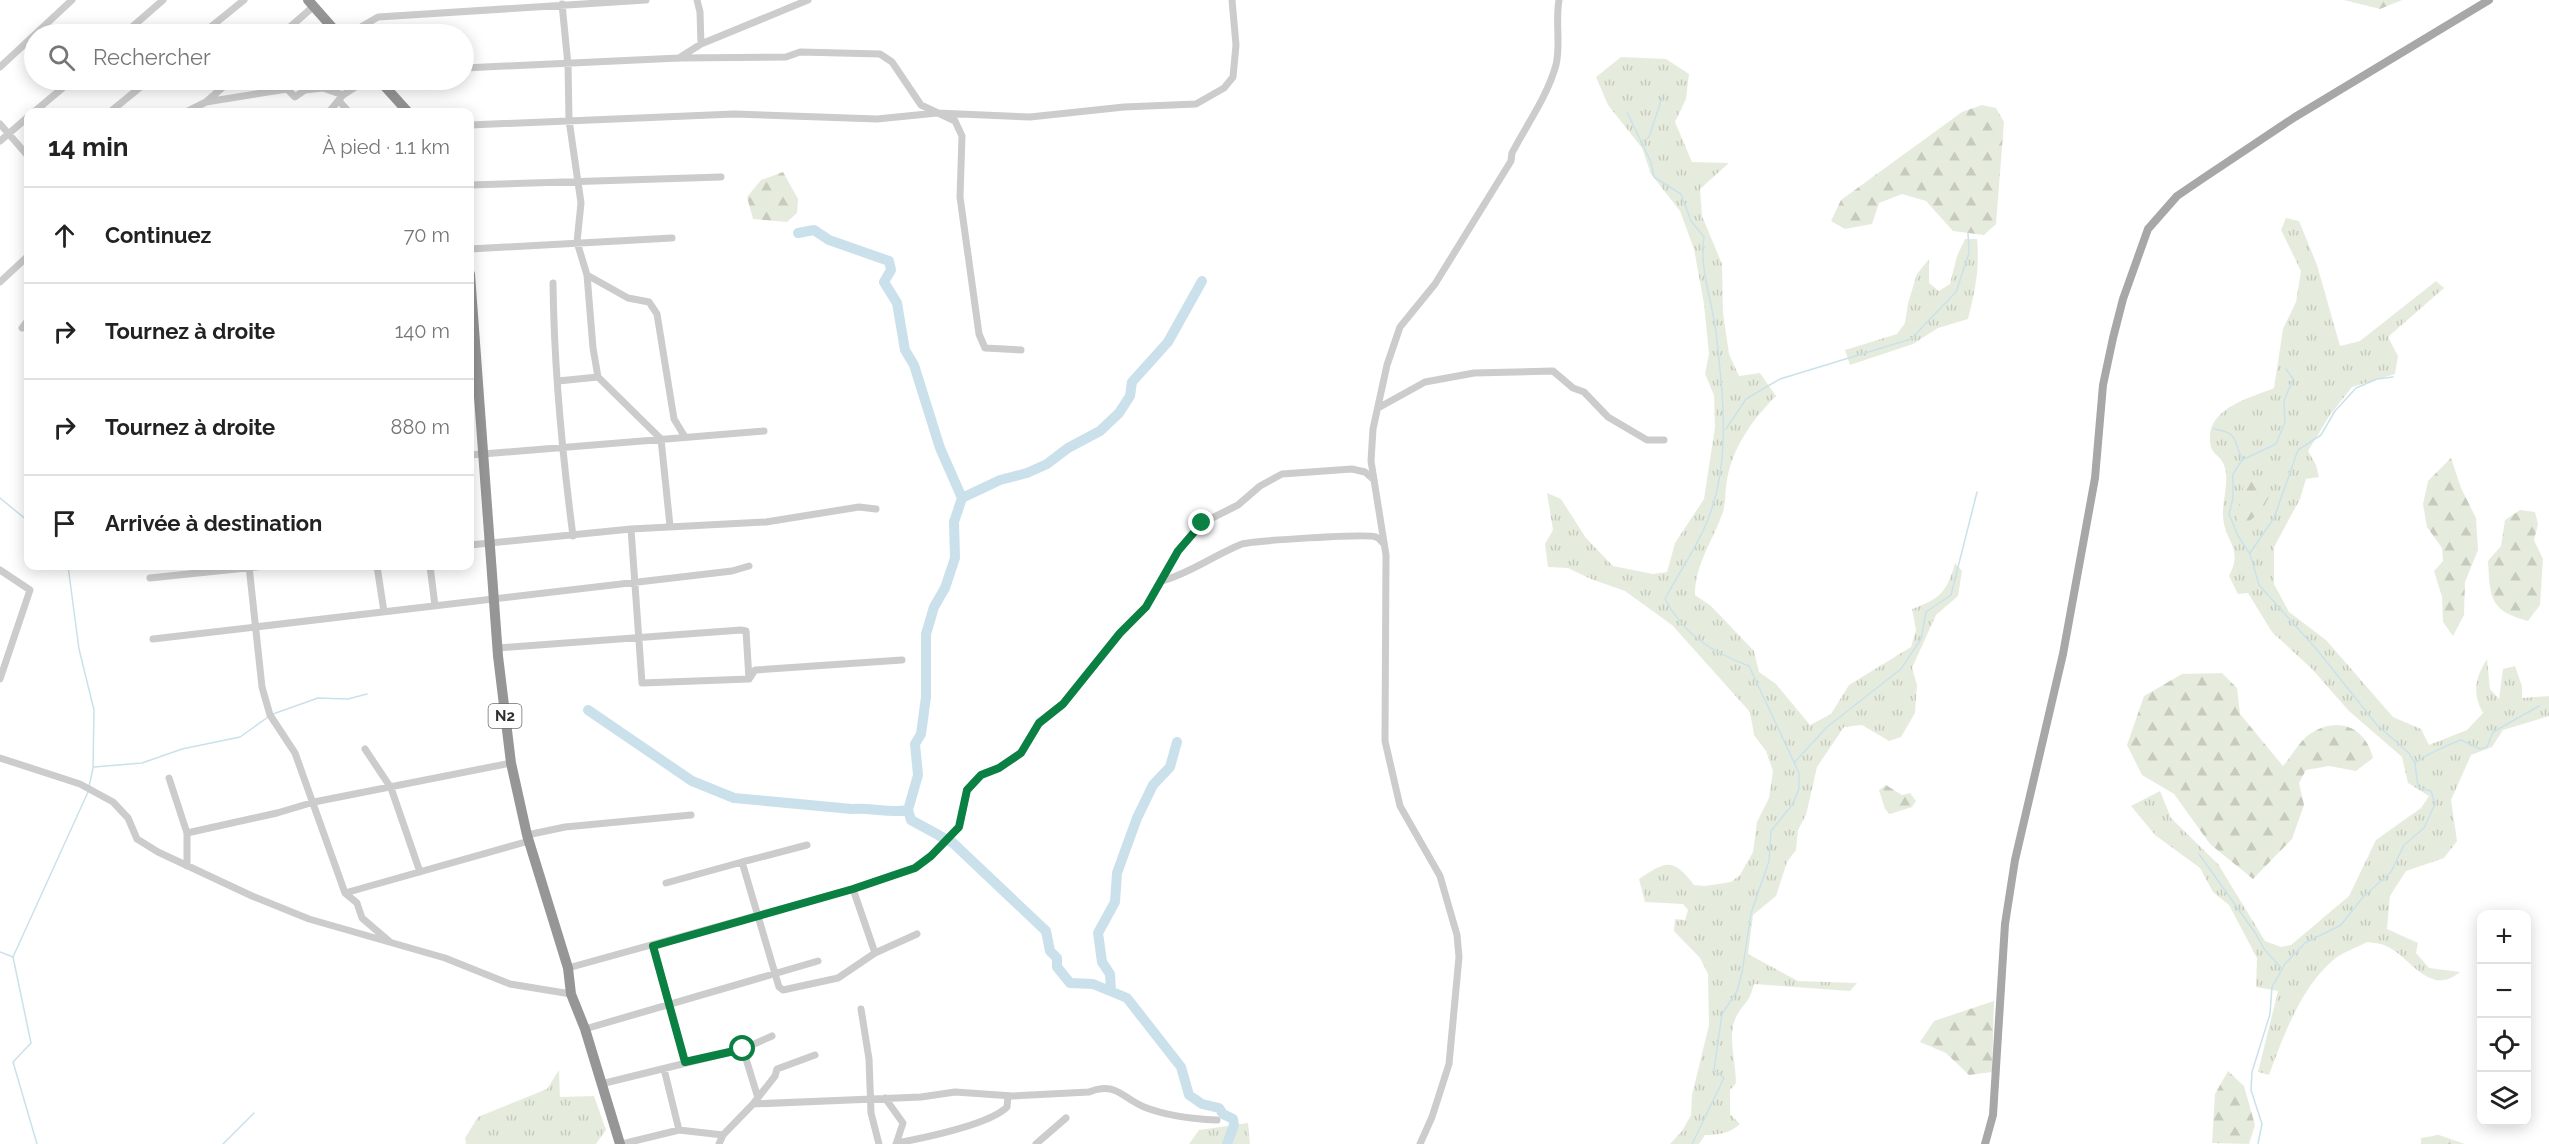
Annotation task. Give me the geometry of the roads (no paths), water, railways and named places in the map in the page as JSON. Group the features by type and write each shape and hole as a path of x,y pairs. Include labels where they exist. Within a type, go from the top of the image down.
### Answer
{"highway":[{"path":"311,3 329,24"},
{"path":"388,90 404,108"},
{"name":"N2","path":"474,334 498,648 511,763 528,838 568,968 571,994 585,1029 621,1144"}],"main road":[{"path":"1985,1144 1993,1115 2005,924 2015,860 2063,654 2095,478 2103,385 2122,299 2148,230 2162,210 2186,190 2295,117 2489,0"}],"street":[{"path":"44,24 72,0"},
{"path":"135,24 163,0"},
{"path":"214,24 244,0"},
{"path":"366,24 378,17 646,0"},
{"path":"697,0 700,12 701,44"},
{"path":"679,58 701,44 808,0"},
{"path":"474,125 734,114 877,119 938,113 1030,117 1124,107 1196,104 1224,88 1233,77 1236,45 1232,0"},
{"path":"1420,1144 1432,1117 1449,1064 1454,990 1460,957 1457,935 1440,876 1400,806 1385,741 1386,555 1371,461 1387,364 1400,327 1435,284 1459,248 1511,161 1512,153 1538,109 1556,65 1558,49 1555,20 1559,0"},
{"path":"291,24 311,3"},
{"path":"562,4 568,65 569,120 581,203 577,242 588,275 593,348 598,377 661,439 670,526"},
{"path":"0,67 24,43"},
{"path":"474,68 679,58 786,57 800,52 880,54 892,62 921,105 955,121 962,136 960,196 979,334 985,348 1021,350"},
{"path":"38,108 60,90"},
{"path":"115,108 137,90"},
{"path":"194,108 206,102 220,90"},
{"path":"206,102 281,90"},
{"path":"288,90 295,97 305,90"},
{"path":"326,90 341,99 347,108"},
{"path":"333,108 353,90"},
{"path":"0,141 24,121"},
{"path":"0,124 24,151"},
{"path":"474,185 722,177"},
{"path":"474,249 672,238"},
{"path":"0,282 24,260"},
{"path":"588,275 628,298 649,302 657,314 674,419 685,437"},
{"path":"553,283 554,341 562,446 573,536"},
{"path":"1378,408 1425,382 1474,373 1553,371 1573,388 1584,392 1608,417 1647,440 1664,440"},
{"path":"558,381 598,377"},
{"path":"474,455 764,431"},
{"path":"568,968 853,889 915,868 959,827 967,790 981,775 999,768 1021,753 1039,723 1063,704 1120,633 1146,607 1178,551 1202,523 1238,505 1260,486 1282,474 1352,469 1365,472 1374,480"},
{"path":"474,545 631,529 766,522 859,507 876,509"},
{"path":"631,529 642,683 749,679"},
{"path":"1162,580 1180,576 1205,560 1220,556 1243,543 1295,541 1310,537 1370,536 1383,543"},
{"path":"153,639 750,566"},
{"path":"0,570 30,590 0,679"},
{"path":"150,578 216,570"},
{"path":"250,570 262,687 270,716 295,753 345,893 357,903 362,918 394,945"},
{"path":"379,570 384,612"},
{"path":"430,570 435,606"},
{"path":"498,648 638,636 746,631 749,679"},
{"path":"749,679 755,670 902,660"},
{"path":"365,749 392,788 420,872"},
{"path":"0,758 80,784 113,801 128,818 137,839 187,866 309,919 445,958 510,984 571,994"},
{"path":"187,833 277,813 314,802 511,763"},
{"path":"169,778 187,833 187,866"},
{"path":"345,893 565,827 691,815"},
{"path":"666,883 807,845"},
{"path":"742,862 773,974 779,987 783,990 838,978 875,953 917,934"},
{"path":"853,889 875,953"},
{"path":"653,946 685,1062"},
{"path":"585,1029 818,961"},
{"path":"861,1009 870,1059 869,1098 879,1144"},
{"path":"601,1084 743,1049 772,1036"},
{"path":"743,1049 756,1101"},
{"path":"719,1144 723,1135 756,1101 777,1070 815,1055"},
{"path":"664,1069 680,1130"},
{"path":"756,1101 885,1098 955,1092 1008,1096 1089,1092 1100,1088 1120,1091 1142,1106 1188,1119 1217,1120"},
{"path":"896,1144 942,1133 998,1113 1007,1107 1008,1096"},
{"path":"885,1098 903,1123 896,1144"},
{"path":"1036,1144 1066,1118"},
{"path":"621,1144 680,1130 723,1135"}],"waterway":[{"path":"1643,141 1649,137 1662,98"},
{"path":"1627,112 1651,162 1654,177 1681,194 1691,221 1704,237 1703,261 1716,332 1723,407 1722,458 1719,483 1712,507 1699,540 1665,599 1681,623 1700,641 1723,655 1749,666 1799,773 1799,789 1792,805 1771,831 1769,861 1751,913 1742,973 1737,991 1722,1014 1714,1070 1724,1078 1692,1144"},
{"path":"798,233 814,230 829,240 889,261 891,270 884,282 897,303 905,350 914,365 940,448 962,498 954,522 955,558 945,588 934,607 926,634 926,697 921,734 915,744 918,775 908,810 911,820 953,843 1046,931 1050,951 1057,958 1057,967 1070,983 1093,984 1127,998 1181,1067 1189,1095 1202,1104 1219,1108 1223,1114 1233,1119 1234,1125 1227,1144"},
{"path":"1726,429 1746,399 1780,379 1911,339 1956,292 1969,253 1968,233"},
{"path":"962,498 1000,480 1027,473 1047,464 1068,448 1100,431 1119,413 1130,396 1132,382 1168,342 1202,281"},
{"path":"2258,1144 2262,1124 2251,1090 2252,1072 2270,1014 2272,987 2285,964 2305,943 2341,925 2363,897 2391,872 2404,845 2424,828 2435,804 2431,791 2418,787 2415,763 2408,752 2377,725 2318,651 2259,585 2250,554 2238,536 2229,514 2233,498 2233,474 2242,460 2276,444 2285,422 2284,401 2293,379 2286,369"},
{"path":"2250,553 2274,518 2298,450 2321,435 2335,411 2356,388 2377,379 2393,377"},
{"path":"2214,429 2228,433 2234,438 2242,459"},
{"path":"1794,763 1827,727 1901,669 1921,639 1926,612 1951,595 1977,492"},
{"path":"0,498 24,518"},
{"path":"69,570 79,649 94,710 93,768 89,787"},
{"path":"273,714 318,698 348,699 367,694"},
{"path":"2415,763 2461,740 2480,749 2487,747 2493,732 2539,706"},
{"path":"588,710 692,781 734,798 852,809 908,810"},
{"path":"94,767 142,763 182,749 240,737 268,717"},
{"path":"1111,991 1110,974 1102,962 1098,933 1115,902 1117,873 1137,818 1153,785 1170,767 1177,742"},
{"path":"37,1144 13,1062 31,1043 13,957 88,792"},
{"path":"2199,854 2256,934 2264,949 2282,969"},
{"path":"0,952 13,957"},
{"path":"223,1144 254,1113"}]}
